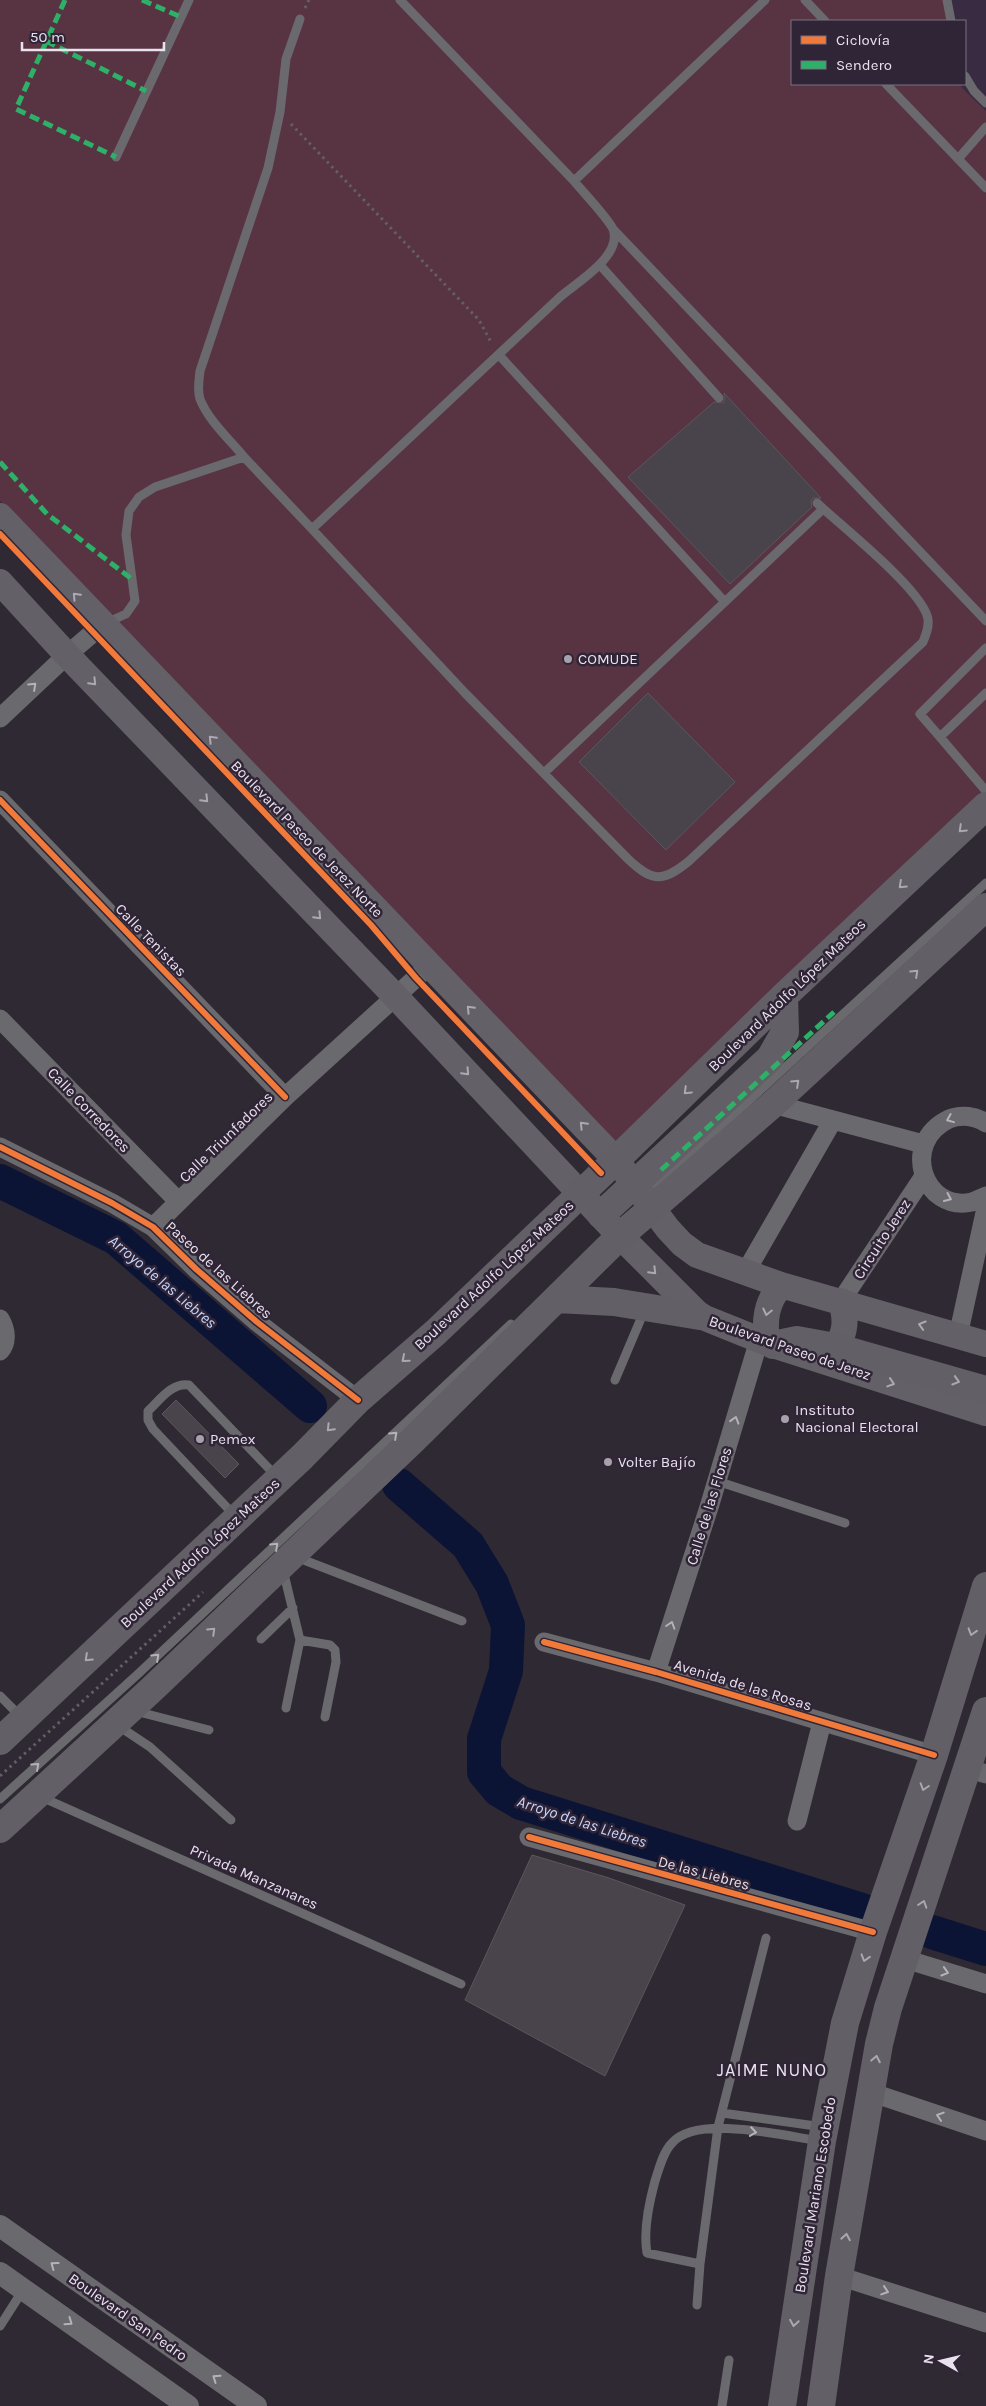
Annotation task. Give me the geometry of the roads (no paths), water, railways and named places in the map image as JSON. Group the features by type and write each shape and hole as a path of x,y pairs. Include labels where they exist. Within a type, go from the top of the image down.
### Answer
{"main road":[{"name":"Boulevard Paseo de Jerez Norte","path":"0,516 102,625 616,1160"},
{"path":"0,582 67,655 396,997 580,1194"},
{"name":"Boulevard Adolfo López Mateos","path":"0,1741 279,1479 358,1400 436,1332 784,996 986,806"},
{"path":"643,1197 773,1104 986,907"},
{"path":"0,1829 122,1717 413,1440 557,1298 612,1227 643,1197 770,1058 786,1032 784,996"},
{"path":"616,1160 668,1229 682,1244 697,1255 745,1273 986,1344"},
{"name":"Boulevard Paseo de Jerez","path":"580,1194 700,1316 766,1343 986,1413"},
{"path":"781,1284 772,1295 766,1313 764,1325 766,1343 797,1340 835,1347 986,1390"},
{"path":"557,1298 590,1299 700,1316"},
{"path":"835,1347 841,1340 845,1327 841,1301"},
{"name":"Boulevard Mariano Escobedo","path":"782,2406 823,2134 845,2023 873,1932 934,1755 986,1586"},
{"path":"821,2406 839,2276 870,2092 888,2008 976,1771 986,1711"}],"street":[{"path":"0,718 102,625"},
{"name":"Calle Tenistas","path":"0,800 286,1097"},
{"name":"Calle Triunfadores","path":"153,1226 286,1097 429,966"},
{"name":"Calle Corredores","path":"0,1019 178,1201"},
{"path":"773,1104 923,1144"},
{"path":"986,1123 979,1118 956,1116 936,1126 923,1144 920,1160 924,1176 934,1192 952,1202 971,1203 986,1196"},
{"path":"745,1273 833,1120"},
{"name":"Paseo de las Liebres","path":"0,1147 112,1203 153,1226 196,1269 257,1322 358,1400"},
{"name":"Circuito Jerez","path":"841,1301 924,1176"},
{"path":"958,1336 986,1208"},
{"path":"0,1319 5,1332 1,1350"},
{"name":"Calle de las Flores","path":"656,1672 717,1481 766,1343"},
{"name":"Avenida de las Rosas","path":"544,1642 656,1672 934,1755"},
{"path":"797,1821 822,1722"},
{"name":"De las Liebres","path":"529,1837 873,1932"},
{"path":"905,1959 986,1984"},
{"path":"870,2092 986,2131"},
{"name":"Boulevard San Pedro","path":"0,2226 256,2406"},
{"path":"0,2274 188,2406"},
{"path":"839,2276 986,2323"}],"lane":[{"path":"116,157 189,0"},
{"path":"400,0 574,181 613,229 986,621"},
{"path":"574,181 765,0"},
{"path":"805,0 824,20"},
{"path":"947,0 951,20"},
{"path":"300,19 286,59 276,141 264,183 207,348 200,372 198,387 200,399 244,457 465,693 638,867 650,876 664,878 675,873 689,862 912,654 923,642 928,629 928,618 920,602 871,550 820,506 725,602 544,772"},
{"path":"966,78 974,91 986,103"},
{"path":"887,85 986,188"},
{"path":"958,159 986,127"},
{"path":"312,529 560,296 600,265 612,250 613,229"},
{"path":"600,265 719,398"},
{"path":"499,355 725,602"},
{"path":"102,625 126,614 135,601 126,535 129,511 139,497 155,487 244,457"},
{"path":"986,648 920,714 986,791"},
{"path":"940,737 986,693"},
{"path":"643,1197 986,883"},
{"path":"614,1380 646,1307"},
{"path":"0,1799 138,1674 520,1316"},
{"path":"237,1518 153,1429 148,1420 148,1411 174,1386 182,1384 189,1386 279,1479"},
{"path":"717,1481 845,1523"},
{"path":"286,1708 300,1640 286,1560 462,1621"},
{"path":"261,1639 293,1608"},
{"path":"300,1640 330,1645 335,1650 336,1662 325,1717"},
{"path":"0,1696 23,1719"},
{"path":"122,1717 209,1730"},
{"path":"122,1717 150,1747 231,1820"},
{"name":"Privada Manzanares","path":"36,1795 462,1984"},
{"path":"697,2305 700,2264 718,2127 766,1938"},
{"path":"722,2113 823,2134"},
{"path":"700,2264 647,2253 646,2244 651,2197 659,2167 672,2143 687,2132 718,2127 823,2134"},
{"path":"0,2326 23,2290"},
{"path":"722,2406 729,2360"}],"waterway":[{"name":"Arroyo de las Liebres","path":"0,1181 116,1238 310,1406"},
{"name":"Arroyo de las Liebres","path":"399,1485 468,1545 492,1584 508,1625 506,1671 484,1739 484,1772 499,1790 521,1803 862,1910"},
{"name":"Arroyo de las Liebres","path":"932,1932 986,1949"}],"place":[{"name":"COMUDE","path":"568,659"},
{"name":"Instituto Nacional Electoral","path":"785,1419"},
{"name":"Pemex","path":"200,1439"},
{"name":"Volter Bajío","path":"608,1462"}],"district":[{"name":"JAIME NUNO","path":"772,2070"}]}
